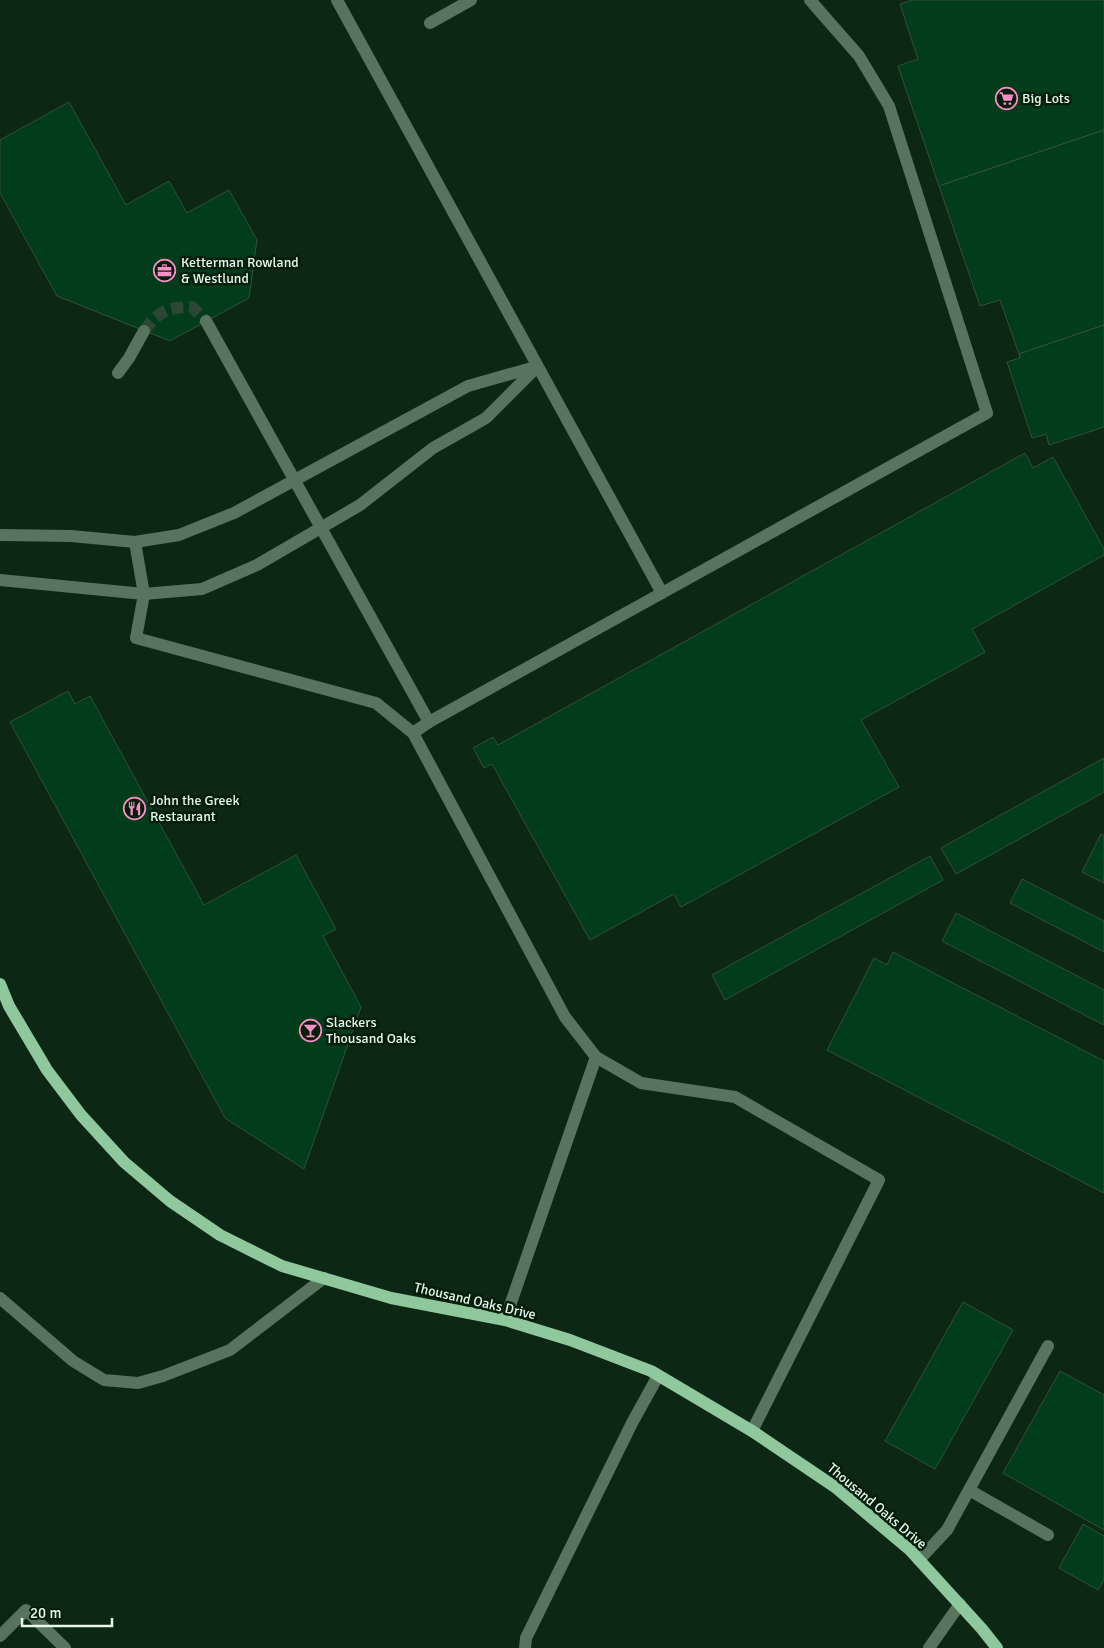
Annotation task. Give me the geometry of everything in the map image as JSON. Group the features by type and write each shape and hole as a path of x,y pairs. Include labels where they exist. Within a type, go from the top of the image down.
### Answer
{"main road":[{"name":"Thousand Oaks Drive","path":"0,984 9,1006 47,1070 80,1115 124,1162 170,1201 220,1235 282,1266 391,1298 505,1320 570,1340 658,1376 752,1431 835,1487 910,1550 960,1604 997,1648"}],"lane":[{"path":"337,0 662,593"},
{"path":"430,22 471,0"},
{"path":"413,733 429,722 987,413 889,106 859,56 810,0"},
{"path":"206,321 293,481 429,722"},
{"path":"118,373 144,331"},
{"path":"0,535 71,536 134,542 179,535 234,513 468,386 537,367"},
{"path":"0,580 144,594 202,589 257,565 360,505 432,448 486,418 537,367"},
{"path":"134,542 144,594 136,638 376,703 413,733 565,1017 596,1056 641,1083 735,1097 879,1180 752,1431"},
{"path":"505,1320 596,1056"},
{"path":"0,1298 73,1361 104,1380 138,1383 163,1376 230,1350 324,1278"},
{"path":"919,1560 947,1530 1048,1346"},
{"path":"525,1648 526,1638 632,1423 658,1376"},
{"path":"969,1490 1048,1535"},
{"path":"929,1648 960,1604"},
{"path":"0,1636 26,1610 65,1648"}],"building":[{"name":"Big Lots","path":"913,0 1104,0 1104,130 939,186 898,66 918,59 900,4"},
{"path":"69,102 126,205 169,181 187,213 229,190 257,240 249,298 170,341 57,296 0,193 0,140"},
{"path":"1104,130 1104,325 1019,354 1000,300 980,306 939,186"},
{"path":"1104,325 1104,427 1049,445 1046,434 1032,438 1007,362 1020,358 1019,354"},
{"path":"1025,453 1033,468 1053,457 1104,549 1104,555 972,629 985,652 861,720 899,787 681,907 674,894 590,940 492,764 484,768 473,748 493,737 498,745"},
{"path":"68,691 75,704 90,696 204,905 296,855 336,929 323,936 361,1007 304,1169 225,1118 10,722"},
{"path":"1104,758 1104,792 956,874 941,848"},
{"path":"1101,834 1104,836 1104,883 1082,872"},
{"path":"930,856 943,880 725,1000 712,975"},
{"path":"1022,879 1104,921 1104,952 1010,903"},
{"path":"956,913 1104,990 1104,1025 942,941"},
{"path":"893,952 1104,1061 1104,1193 827,1050 874,958 887,965"},
{"path":"963,1302 1013,1330 935,1469 885,1441"},
{"path":"1060,1371 1104,1395 1104,1530 1003,1473"},
{"path":"1083,1524 1104,1536 1104,1580 1098,1590 1059,1568"}],"tunnel":[{"path":"144,331 159,315 176,308 192,307 206,321"}],"place":[{"name":"Big Lots","path":"1006,98"},
{"name":"Ketterman Rowland & Westlund","path":"165,270"},
{"name":"John the Greek Restaurant","path":"134,808"},
{"name":"Slackers Thousand Oaks","path":"310,1030"}]}
